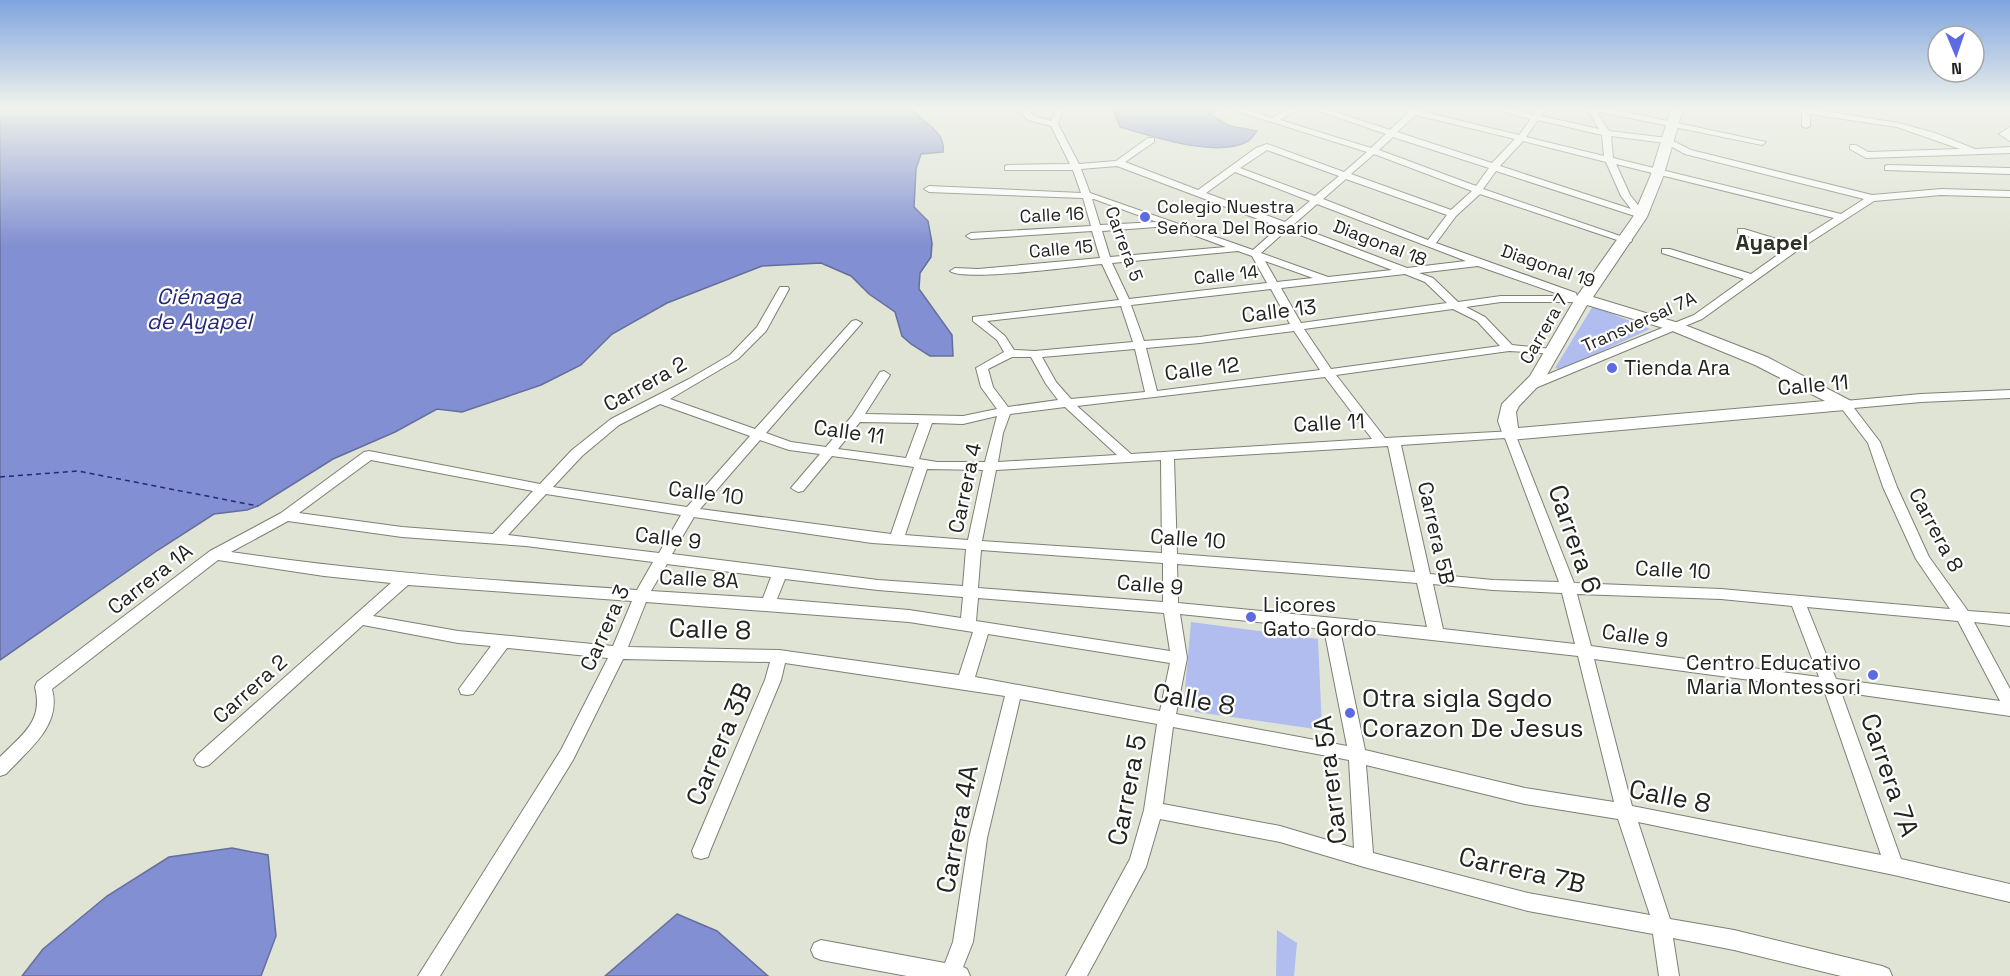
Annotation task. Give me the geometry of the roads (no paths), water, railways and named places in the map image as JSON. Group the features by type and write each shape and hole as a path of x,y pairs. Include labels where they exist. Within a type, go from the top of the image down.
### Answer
{"main road":[{"name":"Carrera 7","path":"1510,434 1505,418 1510,405 1515,397 1533,385 1583,299 1627,240 1641,215 1659,172 1664,155"},
{"name":"Diagonal 19","path":"1583,299 1676,327 1761,361 1845,405"},
{"name":"Calle 11","path":"1510,434 1845,405"}],"street":[{"name":"Carrera 5","path":"1070,155 1087,196 1106,261 1125,302 1140,345 1152,395"},
{"path":"1008,168 1076,167 1118,163 1130,155"},
{"path":"1200,193 1253,155"},
{"path":"1287,155 1453,214"},
{"path":"1255,253 1369,155"},
{"path":"1383,155 1478,190 1627,240"},
{"path":"1457,155 1641,215"},
{"path":"1430,243 1453,214 1478,190 1506,155"},
{"path":"1593,155 1842,217"},
{"path":"1609,155 1626,196 1641,215"},
{"path":"1698,155 1872,198 1918,193 2010,194"},
{"path":"1920,155 1966,192"},
{"name":"Diagonal 18","path":"1118,163 1286,224 1429,280 1456,306 1481,319 1509,348"},
{"path":"1888,168 2010,171"},
{"name":"Diagonal 19","path":"1235,169 1479,263 1583,299"},
{"path":"930,189 1095,196 1329,281"},
{"name":"Transversal 7A","path":"1533,385 1698,317 1794,249 1872,198"},
{"name":"Calle 16","path":"971,236 1171,223"},
{"path":"1741,231 1794,249"},
{"name":"Calle 15","path":"955,272 978,272 1241,249"},
{"path":"1666,251 1753,278"},
{"path":"1255,253 1276,286 1298,328 1329,373 1388,442"},
{"name":"Calle 14","path":"1010,353 1002,338 977,319 1479,263"},
{"name":"Carrera 2","path":"496,539 577,453 615,422 734,357 762,329 784,289"},
{"name":"Calle 13","path":"1010,353 1035,354 1140,345 1298,328 1501,299 1583,299"},
{"name":"Carrera 3","path":"428,976 567,755 618,653 641,596 689,513 755,435 856,323"},
{"name":"Calle 12","path":"857,418 963,420 1067,402 1152,395 1509,348 1552,352"},
{"path":"1005,411 987,387 982,368 1010,353"},
{"path":"1035,354 1040,368 1067,402 1128,458"},
{"path":"798,488 857,418 884,375"},
{"name":"Calle 11","path":"1845,405 1921,398 2010,394"},
{"name":"Calle 11","path":"659,399 789,446 917,463 991,466 1510,434"},
{"name":"Carrera 8","path":"1845,405 1874,442 1890,487 1923,559 1962,615 2010,707"},
{"name":"Carrera 4","path":"965,682 975,627 971,592 974,545 997,434 1005,411"},
{"path":"896,540 927,419"},
{"name":"Carrera 6","path":"1510,434 1568,586 1625,812 1660,916 1669,976"},
{"name":"Carrera 5B","path":"1388,442 1425,577 1436,634"},
{"name":"Calle 10","path":"369,455 543,489 689,513 896,540 1425,577 1493,585 1568,586 1797,600 2010,620"},
{"name":"Carrera 1A","path":"0,769 42,724 46,698 42,687 215,555 286,516 369,455"},
{"name":"Carrera 5","path":"1076,976 1139,861 1153,810 1166,720 1179,658 1172,608 1167,455"},
{"name":"Calle 9","path":"286,516 402,532 496,539 780,573 1436,634 2010,707"},
{"name":"Calle 8A","path":"215,555 324,571 443,583 768,604 909,616 1179,658"},
{"path":"768,604 780,573"},
{"name":"Carrera 2","path":"203,760 406,578"},
{"name":"Carrera 7A","path":"1797,600 1830,684 1894,866"},
{"name":"Calle 8","path":"359,619 458,637 503,642 618,653 779,656 965,682 1327,748 1525,796 1625,812 1894,866 2010,893"},
{"name":"Carrera 5A","path":"1331,623 1357,755 1365,859"},
{"path":"467,689 503,642"},
{"name":"Carrera 3B","path":"701,850 773,680 779,656"},
{"name":"Carrera 4A","path":"953,976 963,942 978,838 1014,692"},
{"name":"Carrera 7B","path":"1153,810 1280,834 1528,902 1734,940 1882,976"},
{"path":"821,950 953,976"}],"water":[{"name":"Ciénaga de Ayapel","path":"0,155 921,155 916,169 914,207 928,221 932,243 931,257 920,273 919,289 952,335 953,356 930,356 911,344 902,336 895,312 869,294 851,276 821,263 762,266 667,303 612,334 581,365 541,385 462,412 437,409 395,432 333,459 258,506 247,510 214,514 158,550 0,660"},
{"path":"232,848 268,855 276,936 261,976 22,976 43,949 107,896 169,857"},
{"path":"677,914 717,931 768,976 605,976"}],"place":[{"name":"Colegio Nuestra Señora Del Rosario","path":"1145,217"},
{"name":"Tienda Ara","path":"1612,368"},
{"name":"Licores Gato Gordo","path":"1251,617"},
{"name":"Centro Educativo Maria Montessori","path":"1873,675"},
{"name":"Otra sigla Sgdo Corazon De Jesus","path":"1350,713"}],"district":[{"name":"Ayapel","path":"1772,242"}]}
